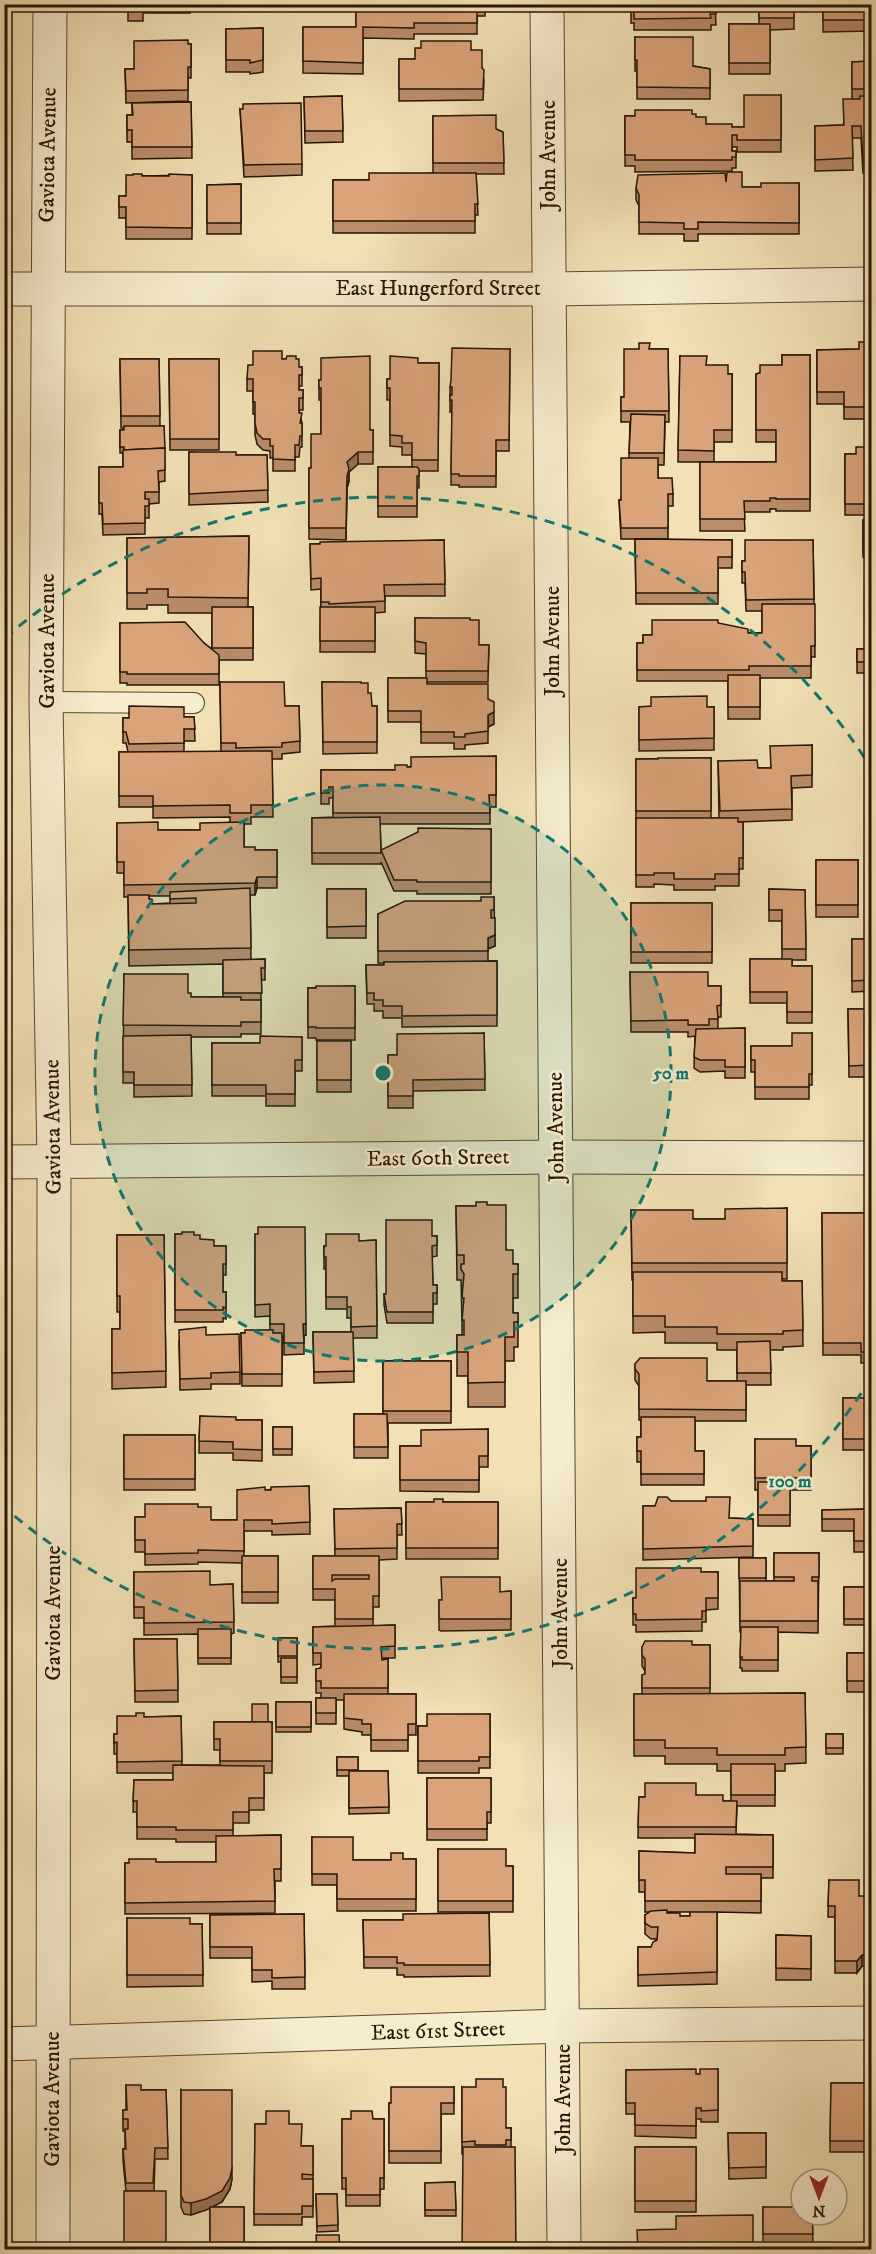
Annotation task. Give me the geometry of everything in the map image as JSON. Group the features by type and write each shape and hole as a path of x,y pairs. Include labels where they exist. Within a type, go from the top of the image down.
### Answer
{"street":[{"name":"Gaviota Avenue","path":"50,4 46,702 54,1161 53,2250"},
{"name":"John Avenue","path":"547,4 564,2250"},
{"name":"East Hungerford Street","path":"4,288 549,288 872,284"},
{"name":"East 60th Street","path":"4,1162 556,1157 872,1158"},
{"name":"East 61st Street","path":"4,2044 563,2026 872,2023"}],"lane":[{"path":"46,702 194,703"}],"building":[{"path":"128,4 143,4 143,10 128,10"},
{"path":"387,4 477,4 477,23 414,23 414,28 363,27 363,63 303,61 303,27 356,27 356,7 387,7"},
{"path":"631,4 715,4 716,14 710,14 711,18 634,19"},
{"path":"759,4 794,4 794,18 759,18"},
{"path":"823,4 872,4 872,20 823,20"},
{"path":"729,24 770,24 770,63 729,63"},
{"path":"263,28 263,60 250,63 250,60 226,60 226,29"},
{"path":"635,37 693,37 693,66 710,69 710,88 637,87"},
{"path":"188,40 188,44 191,44 191,67 188,67 188,90 126,91 125,69 134,69 134,41"},
{"path":"421,41 471,41 471,50 482,50 483,89 399,89 399,59 415,59 415,48 421,48"},
{"path":"872,61 872,89 852,89 852,62"},
{"path":"744,95 781,95 781,140 737,140 737,135 732,135 732,151 736,151 736,157 732,157 732,160 635,160 635,155 625,155 625,116 635,116 635,110 692,110 692,114 696,114 696,117 706,117 706,124 732,124 732,127 744,127"},
{"path":"342,96 343,131 305,131 304,97"},
{"path":"860,96 872,96 872,162 863,162 861,126 852,126 853,158 815,160 815,126 844,125 843,99 860,99"},
{"path":"191,102 192,147 132,147 132,130 127,130 127,115 133,115 132,103"},
{"path":"301,103 302,164 244,165 240,109 243,109 243,104"},
{"path":"496,115 496,129 503,132 504,163 433,163 433,116"},
{"path":"868,167 872,167 872,220 869,220"},
{"path":"727,172 742,172 742,187 761,187 761,183 799,183 799,223 698,222 698,229 684,229 684,223 639,222 639,195 636,188 638,175 725,173 726,182"},
{"path":"369,173 476,173 478,204 475,204 475,221 333,221 333,180 369,180"},
{"path":"142,174 142,176 192,175 192,228 126,227 126,207 119,207 119,196 126,196 126,175"},
{"path":"241,184 241,223 207,223 207,185"},
{"path":"859,342 872,342 872,407 844,407 844,392 817,392 817,350 859,349"},
{"path":"639,343 650,343 649,349 668,349 669,411 621,411 621,397 624,397 624,349 639,349"},
{"path":"452,348 510,349 509,440 496,440 496,476 451,474"},
{"path":"253,351 282,351 282,359 286,359 287,356 296,356 296,359 299,359 302,375 299,375 299,390 303,390 303,398 299,398 299,413 302,413 300,423 302,423 302,436 300,436 299,445 295,445 295,460 273,459 273,446 270,446 270,439 263,439 257,433 253,379 247,379 248,365 253,365"},
{"path":"782,355 810,355 810,499 770,498 770,501 744,501 745,519 700,519 700,462 776,462 776,430 756,430 756,374 760,373 760,365 782,365"},
{"path":"370,356 370,430 373,430 373,452 358,452 347,462 349,469 346,528 309,528 311,434 321,434 319,380 321,380 321,358"},
{"path":"390,356 418,358 418,363 439,363 438,460 412,460 412,443 402,443 402,436 390,435 390,388 387,388 387,379 390,379"},
{"path":"680,356 707,356 706,365 728,365 728,374 732,374 732,430 714,430 714,451 678,450"},
{"path":"120,359 159,359 160,416 121,416"},
{"path":"169,359 219,359 219,439 170,439"},
{"path":"631,414 665,415 664,453 629,453"},
{"path":"124,426 164,426 165,448 124,450 124,447 120,447 120,430 124,430"},
{"path":"856,447 872,447 870,504 845,504 845,454 856,454"},
{"path":"165,448 165,470 158,471 159,492 145,492 145,499 149,499 149,506 145,506 145,523 103,524 102,503 99,503 99,467 123,467 123,450"},
{"path":"189,452 236,452 236,455 267,455 268,490 189,494"},
{"path":"621,458 658,458 658,478 672,478 673,494 668,494 668,528 621,528 619,500 621,500"},
{"path":"378,467 417,467 419,469 417,506 378,506"},
{"path":"863,520 872,520 872,552 863,552"},
{"path":"249,536 248,598 168,597 168,589 147,589 147,593 127,593 127,538"},
{"path":"635,539 732,540 732,557 718,557 718,593 636,593"},
{"path":"444,540 445,584 384,585 385,601 329,604 329,602 321,602 321,578 311,579 310,544"},
{"path":"745,540 813,540 814,599 746,600 745,572 742,572 742,561 745,561"},
{"path":"762,604 815,604 815,646 811,646 811,666 749,666 749,670 637,670 637,643 643,643 643,635 652,635 652,620 718,620 718,623 748,629 748,633 762,633"},
{"path":"212,607 253,607 253,648 212,648"},
{"path":"320,607 375,607 375,641 320,641"},
{"path":"415,618 479,620 479,645 489,645 488,671 426,671 426,643 415,641"},
{"path":"185,622 204,643 219,655 219,674 127,674 127,672 120,672 120,623"},
{"path":"857,649 872,649 872,680 865,680 865,662 857,662"},
{"path":"728,675 760,675 760,707 728,707"},
{"path":"388,678 427,678 427,684 488,684 488,699 494,702 494,712 488,715 488,731 465,734 465,737 454,737 454,732 421,732 421,711 388,711"},
{"path":"220,682 284,682 285,706 299,706 300,741 282,743 282,747 236,748 236,743 221,743"},
{"path":"322,682 368,683 372,706 377,706 377,742 323,742"},
{"path":"707,696 707,707 714,707 714,738 639,740 639,707 651,706 651,697"},
{"path":"129,706 184,707 184,717 194,717 195,729 184,729 184,743 129,744 126,732 123,732 123,718 129,718"},
{"path":"812,745 812,775 791,776 792,809 720,811 718,761 757,760 758,768 771,768 770,746"},
{"path":"272,751 273,805 251,805 251,813 230,813 230,805 153,806 153,796 119,796 119,752"},
{"path":"496,756 496,795 489,795 490,813 333,813 333,787 329,787 329,793 321,793 321,770 395,770 395,765 411,767 411,757"},
{"path":"711,758 711,811 636,811 636,759"},
{"path":"380,817 381,853 312,853 312,818"},
{"path":"636,818 738,818 738,822 743,822 743,858 739,858 739,874 715,874 715,879 674,879 674,873 636,875"},
{"path":"158,822 158,830 200,830 200,823 244,822 244,847 255,847 255,850 277,850 277,877 257,877 255,883 124,885 124,862 117,862 117,823"},
{"path":"418,828 491,829 491,882 394,880 381,850 418,832"},
{"path":"816,860 858,860 858,905 816,905"},
{"path":"250,888 251,948 129,950 128,895 149,895 152,904 196,903 196,898 170,899 170,892"},
{"path":"327,889 366,889 366,926 327,927"},
{"path":"769,889 805,890 806,949 782,949 782,910 769,910"},
{"path":"481,897 494,897 494,910 491,910 491,918 495,918 495,935 488,938 488,951 378,951 378,914 405,901 481,901"},
{"path":"631,903 712,903 712,952 631,952"},
{"path":"852,939 872,939 872,980 852,981"},
{"path":"265,959 265,968 261,968 262,993 223,993 223,960"},
{"path":"750,959 792,959 792,966 812,966 812,1012 787,1012 787,992 750,992"},
{"path":"497,961 497,1015 402,1016 402,1006 383,1006 383,1000 374,1000 374,993 367,993 366,965 384,965 384,962"},
{"path":"630,972 708,972 708,986 721,986 721,1005 717,1006 718,1019 709,1019 709,1025 688,1025 688,1020 631,1021"},
{"path":"124,974 188,974 188,993 191,993 191,997 241,997 241,1000 261,1000 261,1022 241,1022 241,1026 123,1025"},
{"path":"316,986 355,986 355,1028 308,1027 308,988 316,988"},
{"path":"848,1009 872,1009 872,1065 849,1066"},
{"path":"745,1028 745,1067 725,1067 725,1060 700,1060 694,1057 696,1029"},
{"path":"484,1033 485,1079 413,1080 413,1096 388,1096 388,1055 397,1055 397,1034"},
{"path":"792,1033 812,1033 812,1074 809,1074 809,1087 755,1087 755,1060 751,1060 751,1046 792,1046"},
{"path":"191,1035 192,1085 134,1085 134,1072 123,1072 123,1036"},
{"path":"260,1036 302,1037 302,1060 295,1060 295,1094 266,1094 266,1085 212,1085 212,1043 260,1043"},
{"path":"317,1041 351,1041 351,1080 317,1080"},
{"path":"476,1202 487,1202 487,1205 506,1205 506,1250 513,1250 513,1264 518,1264 518,1274 513,1274 513,1313 518,1313 518,1322 514,1322 514,1337 505,1337 505,1382 468,1383 468,1352 457,1352 457,1335 464,1335 464,1320 462,1320 464,1298 462,1298 464,1274 461,1264 464,1264 464,1255 457,1255 456,1206 476,1206"},
{"path":"787,1208 787,1263 632,1263 631,1210 693,1210 693,1219 725,1219 725,1209"},
{"path":"822,1213 872,1213 872,1352 861,1352 861,1343 823,1343"},
{"path":"386,1220 432,1220 432,1236 437,1236 437,1245 432,1246 433,1285 437,1285 437,1293 433,1293 433,1312 387,1312 384,1294 386,1294"},
{"path":"258,1227 305,1227 306,1324 303,1324 304,1343 284,1343 284,1324 270,1324 270,1304 255,1305 255,1234 258,1234"},
{"path":"182,1232 194,1232 194,1235 200,1235 200,1239 214,1240 214,1246 226,1246 226,1264 223,1264 223,1292 226,1292 226,1308 223,1307 223,1310 175,1310 175,1234 182,1234"},
{"path":"326,1234 359,1234 359,1241 376,1240 377,1326 351,1327 351,1307 347,1307 347,1297 326,1297 324,1246 326,1246"},
{"path":"117,1235 164,1235 166,1371 112,1373 112,1329 120,1329 120,1296 117,1296"},
{"path":"633,1272 782,1272 782,1281 802,1281 803,1330 783,1331 783,1334 717,1334 717,1327 665,1327 665,1316 633,1316"},
{"path":"206,1327 206,1335 239,1334 240,1372 211,1373 211,1378 180,1379 179,1330"},
{"path":"245,1330 273,1330 273,1333 282,1333 282,1374 242,1374 241,1333 245,1333"},
{"path":"313,1332 353,1332 354,1371 314,1372"},
{"path":"770,1341 771,1373 737,1373 737,1342"},
{"path":"640,1358 707,1358 707,1381 746,1381 746,1410 639,1409 639,1374 635,1369 635,1364"},
{"path":"383,1361 451,1361 451,1411 383,1411"},
{"path":"843,1398 872,1398 872,1439 843,1439"},
{"path":"354,1414 387,1414 388,1447 354,1447"},
{"path":"200,1416 262,1420 262,1450 233,1449 233,1442 199,1441"},
{"path":"641,1417 695,1417 695,1451 704,1451 704,1474 641,1474 641,1451 637,1451 637,1437 641,1437"},
{"path":"273,1427 292,1427 292,1449 273,1449"},
{"path":"488,1429 488,1456 479,1456 479,1480 400,1480 400,1446 421,1446 421,1430"},
{"path":"124,1435 195,1435 195,1479 124,1479"},
{"path":"755,1439 796,1439 796,1446 811,1446 811,1478 755,1478"},
{"path":"758,1482 790,1482 790,1515 758,1515"},
{"path":"309,1486 310,1522 272,1524 272,1520 244,1520 244,1551 198,1550 198,1553 145,1554 145,1540 135,1540 135,1517 145,1517 145,1504 198,1504 198,1507 211,1507 211,1520 237,1520 237,1490 265,1487 265,1490 271,1490 271,1487"},
{"path":"658,1497 667,1497 671,1501 706,1501 706,1497 730,1497 729,1518 753,1519 753,1546 643,1549 643,1506 655,1506"},
{"path":"434,1499 443,1499 443,1502 498,1502 498,1548 406,1548 406,1502 434,1502"},
{"path":"401,1508 402,1524 397,1524 397,1548 335,1549 334,1509"},
{"path":"872,1509 872,1541 854,1541 854,1519 822,1519 822,1510"},
{"path":"774,1553 819,1553 819,1577 812,1577 812,1581 818,1581 818,1621 740,1621 740,1581 794,1581 794,1577 774,1577"},
{"path":"242,1556 278,1556 278,1592 242,1592"},
{"path":"313,1556 379,1556 379,1596 373,1596 373,1619 335,1619 335,1589 313,1589","holes":["332,1575 369,1575 369,1579 335,1579 332,1581"]},
{"path":"739,1558 766,1558 766,1578 739,1578"},
{"path":"636,1568 701,1568 701,1572 718,1572 718,1598 706,1598 706,1611 702,1611 702,1619 636,1620 636,1614 633,1614 633,1598 636,1598"},
{"path":"210,1571 210,1585 233,1584 234,1622 144,1623 144,1607 134,1607 134,1572"},
{"path":"441,1577 500,1577 500,1592 511,1591 511,1619 439,1618 439,1600 442,1600"},
{"path":"844,1587 872,1587 872,1619 844,1619"},
{"path":"395,1625 395,1646 381,1647 382,1660 388,1659 388,1688 321,1688 321,1681 316,1681 316,1669 321,1668 321,1653 313,1653 313,1627"},
{"path":"741,1627 778,1627 778,1660 742,1660 740,1657"},
{"path":"198,1629 231,1629 231,1658 198,1658"},
{"path":"278,1638 297,1638 297,1656 278,1656"},
{"path":"134,1639 177,1639 178,1690 135,1691"},
{"path":"645,1641 692,1641 692,1645 710,1645 710,1688 642,1688 645,1659 642,1655 642,1647"},
{"path":"847,1653 872,1653 872,1681 847,1681"},
{"path":"281,1658 297,1658 297,1677 281,1677"},
{"path":"805,1693 806,1747 785,1748 785,1755 717,1755 717,1748 665,1748 665,1740 634,1740 634,1694"},
{"path":"344,1694 416,1694 416,1724 408,1724 408,1740 371,1740 371,1724 362,1724 362,1720 344,1718"},
{"path":"316,1698 336,1698 336,1713 316,1713"},
{"path":"276,1702 311,1702 311,1727 276,1727"},
{"path":"252,1704 268,1704 268,1722 252,1722"},
{"path":"136,1713 144,1713 144,1717 181,1716 182,1761 117,1762 117,1742 114,1743 114,1734 117,1734 117,1716 136,1716"},
{"path":"427,1714 490,1714 490,1757 479,1757 479,1761 418,1761 418,1726 427,1726"},
{"path":"214,1722 272,1722 272,1761 220,1761 220,1739 214,1739"},
{"path":"826,1734 843,1734 843,1748 826,1748"},
{"path":"337,1757 358,1757 358,1770 337,1770"},
{"path":"731,1764 775,1764 775,1795 731,1795"},
{"path":"173,1765 264,1766 264,1798 249,1798 249,1812 233,1812 233,1830 137,1827 137,1801 133,1801 134,1780 173,1780"},
{"path":"349,1771 388,1771 389,1807 349,1808"},
{"path":"427,1778 491,1778 491,1812 487,1812 487,1829 427,1829"},
{"path":"645,1783 696,1783 696,1795 723,1795 723,1801 737,1801 736,1827 638,1827 639,1797 645,1797"},
{"path":"695,1834 773,1835 773,1867 726,1867 726,1874 761,1874 761,1901 645,1901 645,1880 639,1880 639,1851 695,1853"},
{"path":"281,1835 281,1869 274,1869 275,1901 125,1903 125,1863 129,1863 129,1859 156,1859 156,1862 216,1862 216,1836"},
{"path":"312,1837 353,1837 353,1860 391,1860 391,1853 403,1853 403,1859 416,1859 416,1899 337,1899 337,1874 312,1874"},
{"path":"438,1849 506,1849 506,1866 513,1866 513,1901 438,1901"},
{"path":"829,1880 859,1880 859,1896 868,1896 868,1903 872,1903 872,1955 862,1955 857,1961 835,1961 835,1906 828,1906"},
{"path":"667,1910 667,1913 680,1913 680,1916 690,1916 690,1912 717,1912 717,1972 638,1975 638,1947 651,1947 657,1940 658,1927 651,1927 645,1923 645,1915 651,1911"},
{"path":"489,1913 490,1965 404,1965 404,1963 397,1963 397,1957 364,1957 363,1920 403,1920 403,1914"},
{"path":"304,1914 305,1977 272,1978 272,1970 252,1970 252,1947 210,1947 210,1915"},
{"path":"127,1918 190,1918 190,1924 202,1924 203,1975 127,1975"},
{"path":"776,1935 811,1936 811,1969 776,1968"},
{"path":"696,2069 696,2074 700,2074 700,2069 718,2069 718,2110 701,2111 701,2108 696,2108 696,2126 635,2125 635,2103 626,2103 626,2070"},
{"path":"476,2079 503,2079 503,2087 506,2087 506,2128 511,2128 511,2140 506,2140 506,2145 475,2145 475,2141 462,2142 462,2087 476,2087"},
{"path":"831,2083 871,2083 870,2141 830,2141"},
{"path":"126,2085 141,2085 141,2090 166,2090 168,2148 155,2148 153,2183 126,2183 123,2149 126,2149 125,2129 128,2129 128,2119 123,2119 123,2110 127,2110"},
{"path":"391,2087 454,2087 454,2103 441,2103 441,2151 389,2151"},
{"path":"181,2090 232,2090 230,2178 222,2191 191,2203 184,2202 181,2195"},
{"path":"266,2111 289,2111 289,2124 302,2124 301,2146 313,2146 313,2175 302,2174 302,2179 313,2179 313,2206 302,2206 302,2214 254,2214 255,2124 266,2124"},
{"path":"351,2111 372,2111 373,2119 384,2119 384,2178 380,2178 380,2195 346,2195 346,2178 342,2178 342,2119 351,2119"},
{"path":"728,2133 766,2133 766,2167 729,2168"},
{"path":"463,2147 515,2147 516,2250 462,2250"},
{"path":"635,2147 696,2147 696,2201 635,2201"},
{"path":"4,2159 10,2159 11,2230 4,2230"},
{"path":"867,2168 872,2168 872,2209 869,2209"},
{"path":"455,2182 456,2210 425,2210 425,2183"},
{"path":"124,2191 166,2191 166,2250 124,2250"},
{"path":"316,2194 337,2194 338,2225 317,2226"},
{"path":"210,2207 244,2207 244,2244 210,2245"},
{"path":"763,2207 789,2207 789,2227 813,2227 813,2234 763,2234"},
{"path":"753,2215 753,2250 638,2250 637,2230 676,2229 676,2216"},
{"path":"316,2235 339,2235 340,2249 317,2249"}]}
